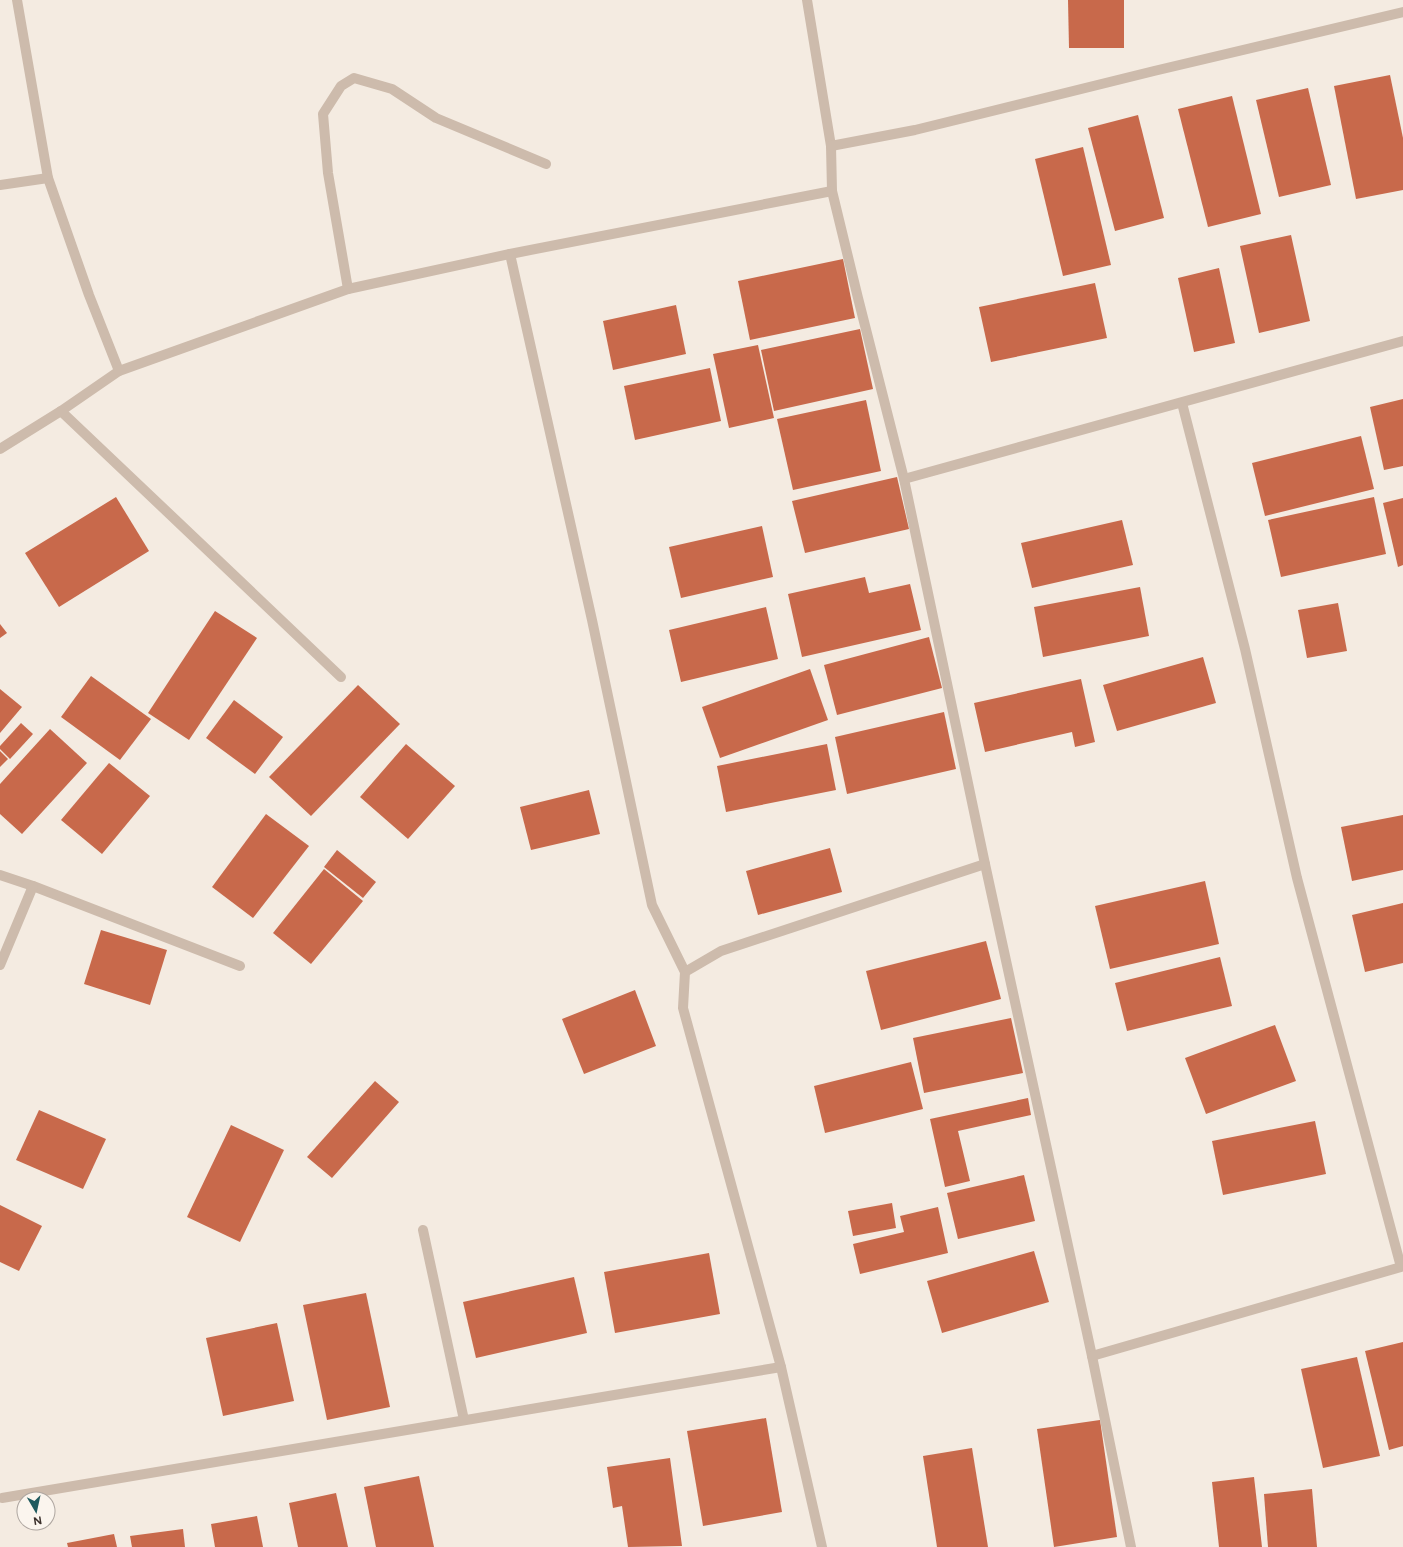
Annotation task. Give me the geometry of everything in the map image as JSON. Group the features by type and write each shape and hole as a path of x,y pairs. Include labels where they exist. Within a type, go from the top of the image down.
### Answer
{"street":[{"path":"17,0 48,178 89,295 120,371"},
{"path":"807,0 832,146 832,191 904,479 985,864 1092,1356 1131,1547"},
{"path":"832,146 915,130 1403,12"},
{"path":"348,289 328,173 323,114 341,86 354,78 392,89 436,118 546,164"},
{"path":"0,185 48,178"},
{"path":"0,449 61,411 120,371 348,289 510,254 832,191"},
{"path":"510,254 594,627 652,905 685,972 683,1008 781,1367 822,1547"},
{"path":"904,479 1403,341"},
{"path":"1092,1356 1402,1267 1297,878 1245,649 1182,403"},
{"path":"61,411 341,677"},
{"path":"685,972 721,951 985,864"},
{"path":"0,875 33,886 240,966"},
{"path":"0,965 33,886"},
{"path":"423,1230 464,1420"},
{"path":"2,1498 781,1367"}],"building":[{"path":"1068,0 1124,0 1124,48 1069,48"},
{"path":"1390,75 1403,138 1403,190 1356,199 1334,86"},
{"path":"1308,88 1331,185 1279,197 1256,100"},
{"path":"1232,96 1261,214 1208,227 1178,109"},
{"path":"1138,115 1164,218 1115,231 1088,128"},
{"path":"1083,147 1111,265 1063,276 1035,159"},
{"path":"1291,235 1310,321 1259,333 1240,246"},
{"path":"843,259 855,318 750,340 738,281"},
{"path":"1219,268 1235,343 1194,352 1178,278"},
{"path":"1095,283 1107,338 991,362 979,307"},
{"path":"676,305 686,354 613,370 603,321"},
{"path":"860,329 873,389 774,411 761,350"},
{"path":"758,345 774,418 729,428 713,354"},
{"path":"710,368 721,421 635,440 624,386"},
{"path":"1403,399 1403,466 1384,470 1370,407"},
{"path":"866,400 881,471 793,490 777,419"},
{"path":"1361,436 1374,489 1265,516 1252,463"},
{"path":"897,477 909,529 805,553 792,501"},
{"path":"116,497 149,551 59,607 25,553"},
{"path":"1374,497 1386,554 1281,577 1268,520"},
{"path":"1403,498 1403,565 1398,567 1383,503"},
{"path":"1122,520 1133,565 1032,588 1021,543"},
{"path":"762,526 773,577 681,598 669,547"},
{"path":"865,577 869,593 910,584 921,630 802,657 788,594"},
{"path":"1140,587 1149,636 1043,657 1034,607"},
{"path":"1338,603 1347,651 1307,658 1298,610"},
{"path":"766,607 778,659 681,682 669,630"},
{"path":"215,611 257,638 189,740 148,713"},
{"path":"0,624 7,633 0,638"},
{"path":"929,637 942,688 837,715 824,665"},
{"path":"1203,657 1216,703 1117,731 1103,685"},
{"path":"810,669 828,720 720,758 702,707"},
{"path":"91,676 151,719 120,760 61,717"},
{"path":"1081,679 1095,742 1075,747 1072,732 985,752 974,703"},
{"path":"358,685 400,724 311,816 269,777"},
{"path":"0,689 22,707 0,733"},
{"path":"234,700 283,737 255,774 206,738"},
{"path":"944,712 956,769 847,794 835,737"},
{"path":"21,723 33,734 10,759 0,749 0,746"},
{"path":"50,729 87,763 22,834 0,814 0,784"},
{"path":"406,744 455,786 408,839 360,797"},
{"path":"827,744 836,790 726,812 717,766"},
{"path":"0,751 8,759 0,767"},
{"path":"109,763 150,796 102,854 61,820"},
{"path":"589,790 600,834 531,850 520,807"},
{"path":"266,814 309,846 253,918 212,887"},
{"path":"1403,815 1403,870 1352,881 1341,827"},
{"path":"830,848 842,892 758,915 746,871"},
{"path":"337,850 376,882 363,898 324,867"},
{"path":"324,869 363,901 311,964 273,933"},
{"path":"1205,881 1219,944 1110,969 1095,906"},
{"path":"1403,903 1403,963 1365,972 1352,915"},
{"path":"101,930 167,950 150,1005 84,984"},
{"path":"986,941 1001,999 881,1030 866,971"},
{"path":"1220,957 1232,1006 1127,1031 1115,983"},
{"path":"635,990 656,1046 584,1074 562,1019"},
{"path":"1011,1018 1023,1073 924,1093 913,1038"},
{"path":"1275,1025 1296,1081 1206,1114 1185,1058"},
{"path":"911,1062 923,1109 825,1133 814,1086"},
{"path":"375,1081 399,1102 332,1178 307,1157"},
{"path":"1028,1098 1031,1115 958,1131 970,1181 945,1187 930,1119"},
{"path":"39,1110 106,1139 83,1189 16,1160"},
{"path":"1315,1121 1326,1174 1223,1195 1212,1141"},
{"path":"231,1125 284,1150 240,1242 187,1217"},
{"path":"1024,1175 1035,1221 958,1239 947,1193"},
{"path":"892,1203 896,1228 853,1236 848,1211"},
{"path":"0,1205 42,1226 19,1271 0,1262"},
{"path":"938,1207 948,1253 860,1274 853,1244 904,1232 900,1216"},
{"path":"1034,1251 1049,1302 942,1333 927,1281"},
{"path":"709,1253 720,1314 615,1333 604,1272"},
{"path":"574,1277 587,1333 476,1358 463,1302"},
{"path":"366,1293 390,1407 327,1420 303,1305"},
{"path":"277,1323 294,1401 223,1416 206,1338"},
{"path":"1403,1342 1403,1446 1389,1450 1365,1351"},
{"path":"1357,1357 1380,1456 1323,1468 1301,1369"},
{"path":"766,1418 782,1512 703,1526 687,1431"},
{"path":"1100,1420 1117,1537 1054,1547 1037,1429"},
{"path":"972,1448 988,1547 937,1547 923,1456"},
{"path":"670,1458 682,1546 628,1547 622,1506 613,1508 607,1467"},
{"path":"419,1476 434,1547 376,1547 364,1487"},
{"path":"1254,1477 1262,1547 1219,1547 1212,1482"},
{"path":"1312,1489 1317,1547 1268,1547 1264,1494"},
{"path":"336,1493 348,1547 298,1547 289,1503"},
{"path":"257,1516 263,1547 215,1547 211,1524"},
{"path":"183,1529 185,1547 132,1547 130,1536"},
{"path":"114,1534 117,1547 68,1547 67,1543"}]}
